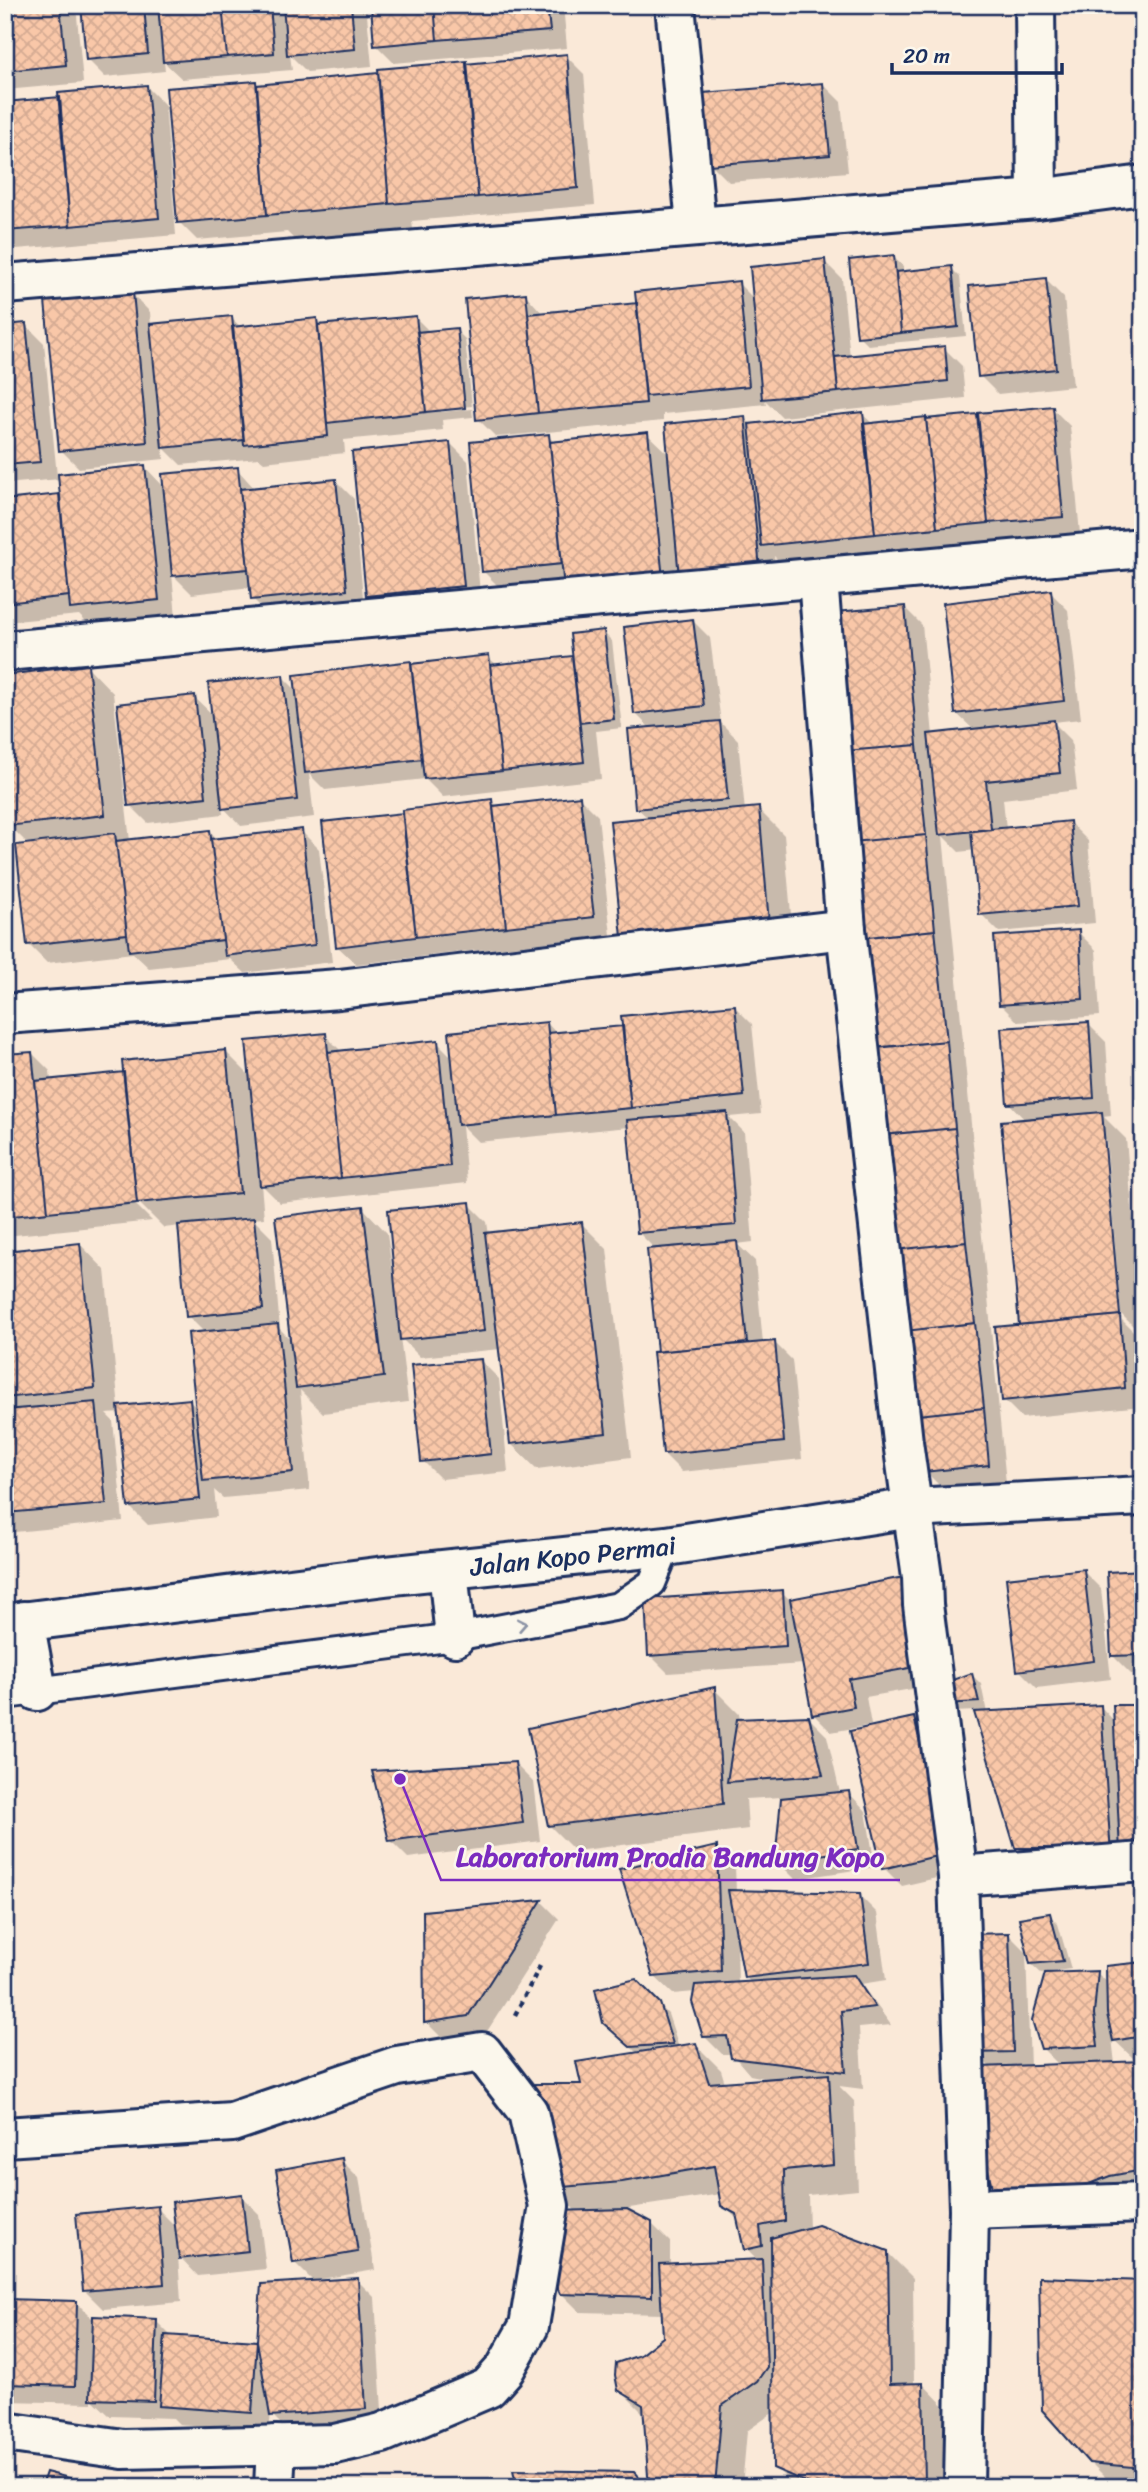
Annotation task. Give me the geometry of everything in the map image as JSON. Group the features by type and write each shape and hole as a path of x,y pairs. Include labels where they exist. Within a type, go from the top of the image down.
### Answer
{"street":[{"path":"676,5 696,225"},
{"path":"1035,5 1037,199"},
{"path":"5,284 1037,199 1143,184"},
{"path":"5,651 1143,548"},
{"path":"818,579 846,929 912,1508 958,1876 969,2209 964,2487"},
{"path":"5,1014 339,989 846,929"},
{"name":"Jalan Kopo Permai","path":"15,1623 667,1546 912,1508 1143,1496"},
{"path":"448,1570 455,1637"},
{"path":"15,1623 21,1693"},
{"path":"958,1876 1143,1863"},
{"path":"5,2137 232,2122 397,2066 482,2052 528,2112 549,2206 528,2326 505,2369 488,2388 382,2433 335,2444 123,2449 5,2432"},
{"path":"969,2209 1143,2203"},
{"path":"275,2487 276,2445"}],"lane":[{"path":"21,1693 455,1637 619,1606 652,1583 667,1546"}],"building":[{"path":"5,5 60,5 66,65 5,71"},
{"path":"81,5 144,5 148,54 86,60"},
{"path":"158,5 222,5 227,57 163,62"},
{"path":"222,5 270,5 274,53 227,57"},
{"path":"283,5 351,5 355,49 287,55"},
{"path":"371,5 434,5 437,40 374,46"},
{"path":"434,5 547,5 550,31 437,40"},
{"path":"567,54 578,188 478,197 466,64"},
{"path":"467,61 478,197 389,204 378,69"},
{"path":"378,73 389,204 267,215 257,85"},
{"path":"256,81 267,215 177,223 166,88"},
{"path":"823,83 830,155 709,165 703,93"},
{"path":"147,85 159,218 70,226 58,93"},
{"path":"60,97 70,226 5,231 5,102"},
{"path":"894,255 901,333 857,337 849,260"},
{"path":"825,259 838,392 762,399 750,267"},
{"path":"952,266 958,327 901,333 896,272"},
{"path":"1046,278 1056,369 978,377 969,286"},
{"path":"739,281 749,386 646,396 635,292"},
{"path":"133,292 147,442 59,451 45,301"},
{"path":"526,293 538,413 476,420 465,299"},
{"path":"637,303 646,403 538,413 528,314"},
{"path":"232,316 244,440 162,448 150,324"},
{"path":"416,316 426,412 327,423 318,325"},
{"path":"317,318 328,436 244,445 232,327"},
{"path":"26,323 40,462 5,465 5,325"},
{"path":"457,328 465,408 426,412 417,332"},
{"path":"945,346 948,381 838,392 835,357"},
{"path":"1053,406 1063,517 988,523 978,413"},
{"path":"863,412 875,534 761,546 749,424"},
{"path":"977,414 988,523 937,528 926,419"},
{"path":"745,416 760,569 679,577 665,424"},
{"path":"926,417 937,528 875,534 863,424"},
{"path":"648,432 663,579 564,589 550,442"},
{"path":"549,434 562,564 482,572 470,442"},
{"path":"450,442 464,586 366,596 352,452"},
{"path":"145,465 159,600 70,609 58,474"},
{"path":"238,467 248,569 172,576 162,474"},
{"path":"336,479 347,590 251,600 240,489"},
{"path":"59,494 69,596 5,603 5,500"},
{"path":"1051,590 1064,701 955,714 943,603"},
{"path":"905,606 917,745 833,752 823,613"},
{"path":"693,619 704,706 634,714 624,627"},
{"path":"604,630 614,719 580,723 570,634"},
{"path":"489,655 502,771 424,779 411,664"},
{"path":"572,656 584,762 502,771 490,665"},
{"path":"411,661 422,759 305,773 294,675"},
{"path":"88,665 105,815 7,826 5,675"},
{"path":"283,675 297,800 222,809 208,683"},
{"path":"195,695 206,797 128,806 117,704"},
{"path":"1054,720 1060,773 986,781 991,829 939,835 928,734"},
{"path":"720,721 728,800 635,809 628,729"},
{"path":"917,745 926,835 842,843 833,752"},
{"path":"580,796 594,917 506,927 493,806"},
{"path":"492,799 506,927 416,937 402,810"},
{"path":"759,807 769,923 622,937 610,821"},
{"path":"403,813 416,937 336,947 322,822"},
{"path":"1070,821 1078,906 979,915 971,831"},
{"path":"302,829 315,945 225,956 211,839"},
{"path":"210,830 223,940 129,951 116,841"},
{"path":"115,833 127,934 27,945 16,845"},
{"path":"926,835 935,930 851,939 842,843"},
{"path":"935,930 947,1041 860,1049 849,939"},
{"path":"1079,930 1083,999 999,1005 994,936"},
{"path":"735,1005 744,1096 631,1108 621,1016"},
{"path":"547,1022 556,1115 458,1125 449,1032"},
{"path":"1089,1022 1094,1098 1007,1104 1001,1028"},
{"path":"623,1026 631,1108 556,1115 548,1033"},
{"path":"326,1033 341,1178 260,1186 246,1041"},
{"path":"438,1040 450,1166 341,1178 328,1052"},
{"path":"947,1041 955,1128 874,1136 866,1049"},
{"path":"226,1050 240,1193 137,1203 122,1061"},
{"path":"32,1052 48,1212 5,1217 5,1054"},
{"path":"124,1072 137,1203 48,1212 35,1081"},
{"path":"727,1112 736,1225 637,1233 627,1120"},
{"path":"1102,1112 1120,1315 1019,1325 1001,1121"},
{"path":"955,1128 966,1242 887,1251 872,1136"},
{"path":"470,1202 484,1331 400,1340 388,1210"},
{"path":"363,1206 384,1377 296,1388 275,1217"},
{"path":"254,1218 263,1309 186,1317 178,1225"},
{"path":"582,1222 606,1433 510,1444 485,1233"},
{"path":"737,1241 747,1343 657,1352 647,1249"},
{"path":"966,1242 975,1323 896,1332 887,1251"},
{"path":"80,1243 95,1388 5,1398 5,1251"},
{"path":"1120,1315 1125,1388 1002,1401 995,1327"},
{"path":"975,1323 984,1408 918,1415 896,1332"},
{"path":"278,1324 293,1472 203,1481 188,1333"},
{"path":"775,1341 784,1442 663,1454 653,1352"},
{"path":"481,1359 491,1454 421,1462 411,1365"},
{"path":"190,1399 200,1499 128,1507 118,1406"},
{"path":"96,1402 106,1504 6,1513 5,1410"},
{"path":"984,1408 989,1465 924,1472 918,1415"},
{"path":"1084,1569 1094,1661 1017,1671 1006,1578"},
{"path":"1143,1570 1143,1655 1111,1656 1107,1572"},
{"path":"909,1576 926,1665 849,1679 854,1707 812,1715 790,1599"},
{"path":"783,1590 786,1646 648,1656 645,1599"},
{"path":"972,1673 979,1702 944,1704 938,1685"},
{"path":"715,1687 723,1804 548,1826 528,1728"},
{"path":"1101,1705 1111,1855 1061,1859 1058,1848 1015,1848 974,1712"},
{"path":"1113,1705 1143,1705 1143,1849 1120,1852"},
{"path":"809,1716 823,1775 727,1782 737,1719"},
{"path":"914,1717 945,1854 882,1869 850,1731"},
{"path":"515,1762 523,1823 389,1841 372,1771"},
{"path":"849,1791 858,1849 775,1862 781,1798"},
{"path":"717,1846 721,1971 653,1977 619,1869"},
{"path":"728,1890 860,1893 869,1963 744,1978"},
{"path":"542,1900 468,2016 424,2023 423,1911"},
{"path":"1050,1913 1063,1961 1030,1964 1019,1918"},
{"path":"1009,1933 1013,2052 973,2053 969,1934"},
{"path":"1143,1962 1143,2036 1113,2041 1107,2014 1106,1966"},
{"path":"1098,1971 1094,2014 1098,2046 1041,2049 1032,2020 1045,1973"},
{"path":"854,1975 875,2007 841,2011 846,2072 731,2058 727,2036 703,2037 692,2002 695,1985"},
{"path":"636,1979 660,2003 673,2044 630,2047 603,2023 595,1989"},
{"path":"696,2043 709,2083 829,2074 834,2165 784,2170 785,2221 760,2226 762,2246 744,2250 736,2214 721,2206 714,2166 622,2182 550,2188 522,2084 581,2084 576,2062"},
{"path":"1143,2061 1143,2170 1110,2176 1054,2197 994,2198 984,2149 980,2067"},
{"path":"342,2158 358,2252 293,2263 276,2170"},
{"path":"242,2194 248,2251 179,2259 172,2202"},
{"path":"158,2206 164,2284 83,2291 76,2214"},
{"path":"627,2209 652,2222 652,2297 560,2294 546,2264 555,2211"},
{"path":"818,2225 888,2251 890,2384 923,2383 925,2483 810,2484 773,2468 771,2238"},
{"path":"762,2259 767,2367 757,2381 722,2406 715,2487 655,2487 648,2476 643,2405 618,2390 615,2375 616,2363 640,2355 663,2337 659,2264"},
{"path":"1039,2277 1143,2281 1143,2468 1089,2463 1042,2410"},
{"path":"358,2278 366,2409 270,2416 257,2341 261,2284"},
{"path":"5,2299 77,2301 75,2386 5,2384"},
{"path":"93,2316 157,2319 154,2401 90,2399"},
{"path":"165,2335 257,2341 252,2413 159,2406"},
{"path":"513,2470 634,2472 647,2487 517,2487"},
{"path":"46,2472 104,2487 41,2487"}],"place":[{"name":"Laboratorium Prodia Bandung Kopo","path":"400,1779"}]}
